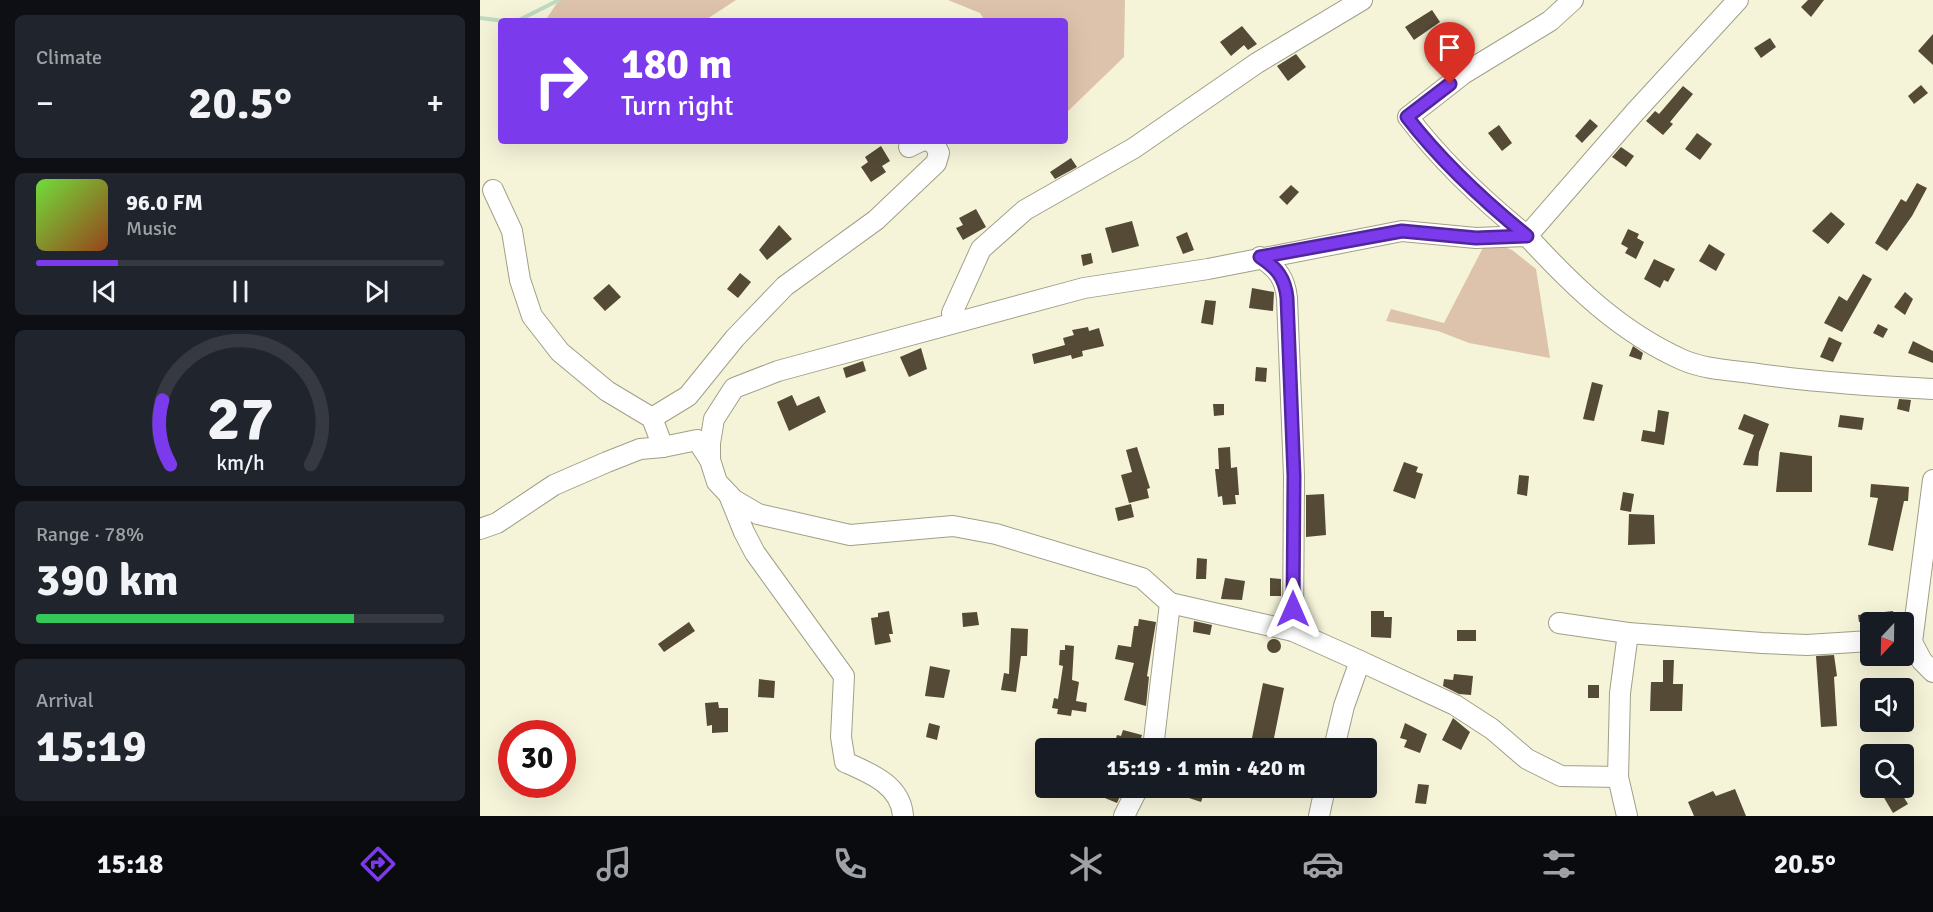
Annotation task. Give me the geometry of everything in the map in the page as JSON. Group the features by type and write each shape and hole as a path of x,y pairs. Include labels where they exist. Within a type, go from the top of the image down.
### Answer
{"street":[{"path":"953,322 952,313 981,249 1025,210 1134,148 1257,63 1362,0"},
{"path":"1573,0 1550,21 1463,74 1407,117 1421,136 1491,207 1527,236 1574,288 1612,319 1684,360 1704,367 1777,377 1933,389"},
{"path":"710,460 714,419 734,388 778,371 953,322 1084,288 1208,269 1402,231 1476,238 1527,236 1728,3"},
{"path":"652,417 688,396 735,338 785,286 876,220 936,163 939,153 934,144"},
{"path":"493,190 512,231 520,280 532,316 560,352 607,391 652,417 663,447"},
{"path":"1260,257 1272,265 1285,282 1287,298 1294,476 1293,631"},
{"path":"480,529 497,523 554,485 640,449 697,440 710,460 717,482 729,495 758,514 850,536 954,526 996,534 1142,578 1170,603 1293,631 1455,705 1492,729 1527,759 1561,776 1618,777"},
{"path":"1913,612 1933,480"},
{"path":"729,495 755,553 844,676 841,737 845,762 871,774 889,786 899,799 903,816"},
{"path":"1154,738 1170,603"},
{"path":"1559,623 1628,633 1807,645 1860,642"},
{"path":"1627,816 1618,777 1620,693 1628,633"},
{"path":"1914,650 1933,672"},
{"path":"1336,738 1344,706 1360,661"},
{"path":"1124,816 1133,798"},
{"path":"1319,816 1323,798"}],"shaded area":[{"path":"559,0 736,0 709,18 547,18"},
{"path":"948,0 1125,0 1124,57 1068,111 1068,18 983,18 980,13"},
{"path":"1487,240 1512,250 1536,269 1550,358 1469,343 1438,331 1386,321 1391,309 1444,323"}],"building":[{"path":"1808,0 1824,0 1811,17 1801,7"},
{"path":"1432,10 1440,22 1414,40 1405,27"},
{"path":"1242,26 1257,44 1248,50 1244,45 1231,56 1220,42"},
{"path":"1933,34 1933,65 1918,51"},
{"path":"1770,38 1776,47 1761,58 1754,48"},
{"path":"1296,54 1306,67 1288,81 1277,66"},
{"path":"1921,85 1928,93 1914,104 1908,96"},
{"path":"1683,86 1693,94 1670,122 1673,124 1663,135 1646,121 1655,111 1659,114"},
{"path":"1590,119 1598,126 1582,143 1575,136"},
{"path":"1499,125 1512,143 1502,151 1488,133"},
{"path":"1697,133 1712,144 1700,160 1685,149"},
{"path":"881,146 890,161 882,166 886,172 871,182 861,167 868,162 865,157"},
{"path":"1621,147 1634,156 1626,167 1612,157"},
{"path":"1071,158 1077,167 1055,179 1050,172"},
{"path":"1917,183 1927,188 1912,216 1887,251 1875,243 1901,199 1906,202"},
{"path":"1291,185 1299,192 1287,205 1279,197"},
{"path":"976,209 986,227 963,240 956,228 963,225 959,218"},
{"path":"1831,212 1845,224 1828,244 1812,231"},
{"path":"1132,221 1139,246 1112,253 1105,228"},
{"path":"779,225 792,239 767,260 759,250"},
{"path":"1628,229 1639,234 1637,238 1644,242 1636,259 1625,253 1628,248 1621,244"},
{"path":"1187,232 1194,250 1183,254 1176,237"},
{"path":"1709,244 1725,254 1716,271 1699,261"},
{"path":"1091,253 1093,263 1083,266 1081,255"},
{"path":"1654,259 1675,269 1668,282 1664,280 1660,288 1644,279"},
{"path":"740,273 751,282 738,298 727,289"},
{"path":"1863,274 1872,279 1842,332 1824,323 1839,296 1847,301"},
{"path":"609,284 621,297 605,311 593,298"},
{"path":"1252,288 1274,292 1273,311 1249,308"},
{"path":"1905,292 1913,299 1905,315 1894,307"},
{"path":"1205,300 1216,301 1213,325 1201,323"},
{"path":"1878,324 1888,329 1883,338 1873,333"},
{"path":"1088,327 1089,331 1099,328 1104,346 1082,351 1083,356 1072,359 1071,355 1034,364 1032,354 1065,345 1063,338 1074,335 1072,330"},
{"path":"1829,337 1842,343 1833,362 1820,357"},
{"path":"1913,341 1933,351 1933,363 1908,353"},
{"path":"1633,346 1643,353 1641,360 1629,356"},
{"path":"921,348 927,369 909,377 900,357"},
{"path":"863,361 866,371 846,378 843,368"},
{"path":"1256,367 1267,368 1266,382 1255,381"},
{"path":"1592,382 1603,385 1594,421 1583,419"},
{"path":"792,395 797,406 819,396 826,412 789,431 777,402"},
{"path":"1899,399 1911,400 1909,412 1897,409"},
{"path":"1213,404 1224,404 1224,415 1214,416"},
{"path":"1658,410 1669,412 1664,445 1641,441 1643,430 1655,432"},
{"path":"1744,414 1769,424 1759,452 1758,466 1743,465 1754,435 1738,429"},
{"path":"1840,415 1864,418 1862,430 1838,427"},
{"path":"1137,447 1150,488 1147,489 1149,498 1129,503 1121,475 1132,472 1126,450"},
{"path":"1230,447 1231,468 1237,467 1239,495 1235,495 1236,504 1223,505 1222,496 1218,497 1215,469 1219,469 1218,448"},
{"path":"1780,452 1812,456 1812,492 1776,492"},
{"path":"1404,462 1418,467 1416,472 1423,474 1415,499 1393,491"},
{"path":"1519,475 1529,476 1527,496 1517,494"},
{"path":"1871,484 1909,487 1908,501 1904,501 1893,551 1868,545 1878,498 1870,497"},
{"path":"1623,492 1634,494 1631,512 1620,510"},
{"path":"1324,494 1326,535 1306,537 1306,495"},
{"path":"1131,504 1134,517 1118,521 1115,508"},
{"path":"1629,514 1654,515 1655,544 1628,545"},
{"path":"1197,558 1207,559 1206,579 1196,579"},
{"path":"1225,578 1245,581 1242,600 1221,599"},
{"path":"1270,578 1281,579 1281,596 1270,596"},
{"path":"889,611 893,634 889,634 891,642 875,645 871,618 878,617 878,613"},
{"path":"1371,611 1384,611 1384,617 1392,617 1391,638 1371,637"},
{"path":"977,612 979,625 963,627 962,613"},
{"path":"1139,619 1156,622 1147,676 1149,677 1146,706 1124,700 1134,663 1115,659 1118,645 1131,647 1134,626 1138,626"},
{"path":"1194,621 1212,625 1210,635 1193,632"},
{"path":"689,622 695,631 664,652 658,644"},
{"path":"1011,628 1028,629 1027,656 1021,656 1016,692 1001,690 1004,673 1009,674"},
{"path":"1457,630 1476,630 1476,641 1457,641"},
{"path":"1271,639 1277,639 1281,646 1277,653 1271,653 1267,649 1267,643"},
{"path":"1065,645 1074,646 1072,680 1079,682 1076,701 1087,703 1086,712 1072,710 1071,716 1057,714 1058,709 1052,708 1054,698 1058,699 1063,666 1059,665 1060,650 1065,650"},
{"path":"1834,655 1837,676 1834,677 1837,726 1821,727 1816,656"},
{"path":"1663,660 1674,660 1673,684 1683,684 1682,711 1650,711 1651,682 1663,682"},
{"path":"930,666 950,670 944,698 925,696"},
{"path":"1454,674 1473,676 1471,695 1459,694 1443,686 1444,679 1453,680"},
{"path":"759,679 775,681 774,698 758,697"},
{"path":"1263,683 1284,688 1274,738 1252,738"},
{"path":"1588,685 1599,685 1599,698 1588,698"},
{"path":"718,702 719,708 728,708 728,732 712,733 712,725 707,726 705,703"},
{"path":"1453,718 1470,732 1461,750 1442,740"},
{"path":"929,723 940,726 937,740 926,737"},
{"path":"1405,723 1427,734 1420,753 1404,747 1407,740 1400,738"},
{"path":"1123,730 1142,735 1141,738 1116,738 1117,735 1121,736"},
{"path":"1418,784 1429,785 1426,804 1415,803"},
{"path":"1735,789 1746,816 1694,816 1688,802 1713,791 1716,796"},
{"path":"1105,798 1119,798 1117,803"},
{"path":"1189,798 1202,798 1201,802"},
{"path":"1884,798 1904,798 1908,804 1893,813"}],"waterway":[{"path":"523,18 559,0"},
{"path":"480,18 498,20"}],"route":[{"path":"1293,609 1294,476 1288,371 1287,298 1285,282 1272,265 1260,257 1402,231 1476,238 1527,236 1491,207 1421,136 1407,117 1450,84"}]}
